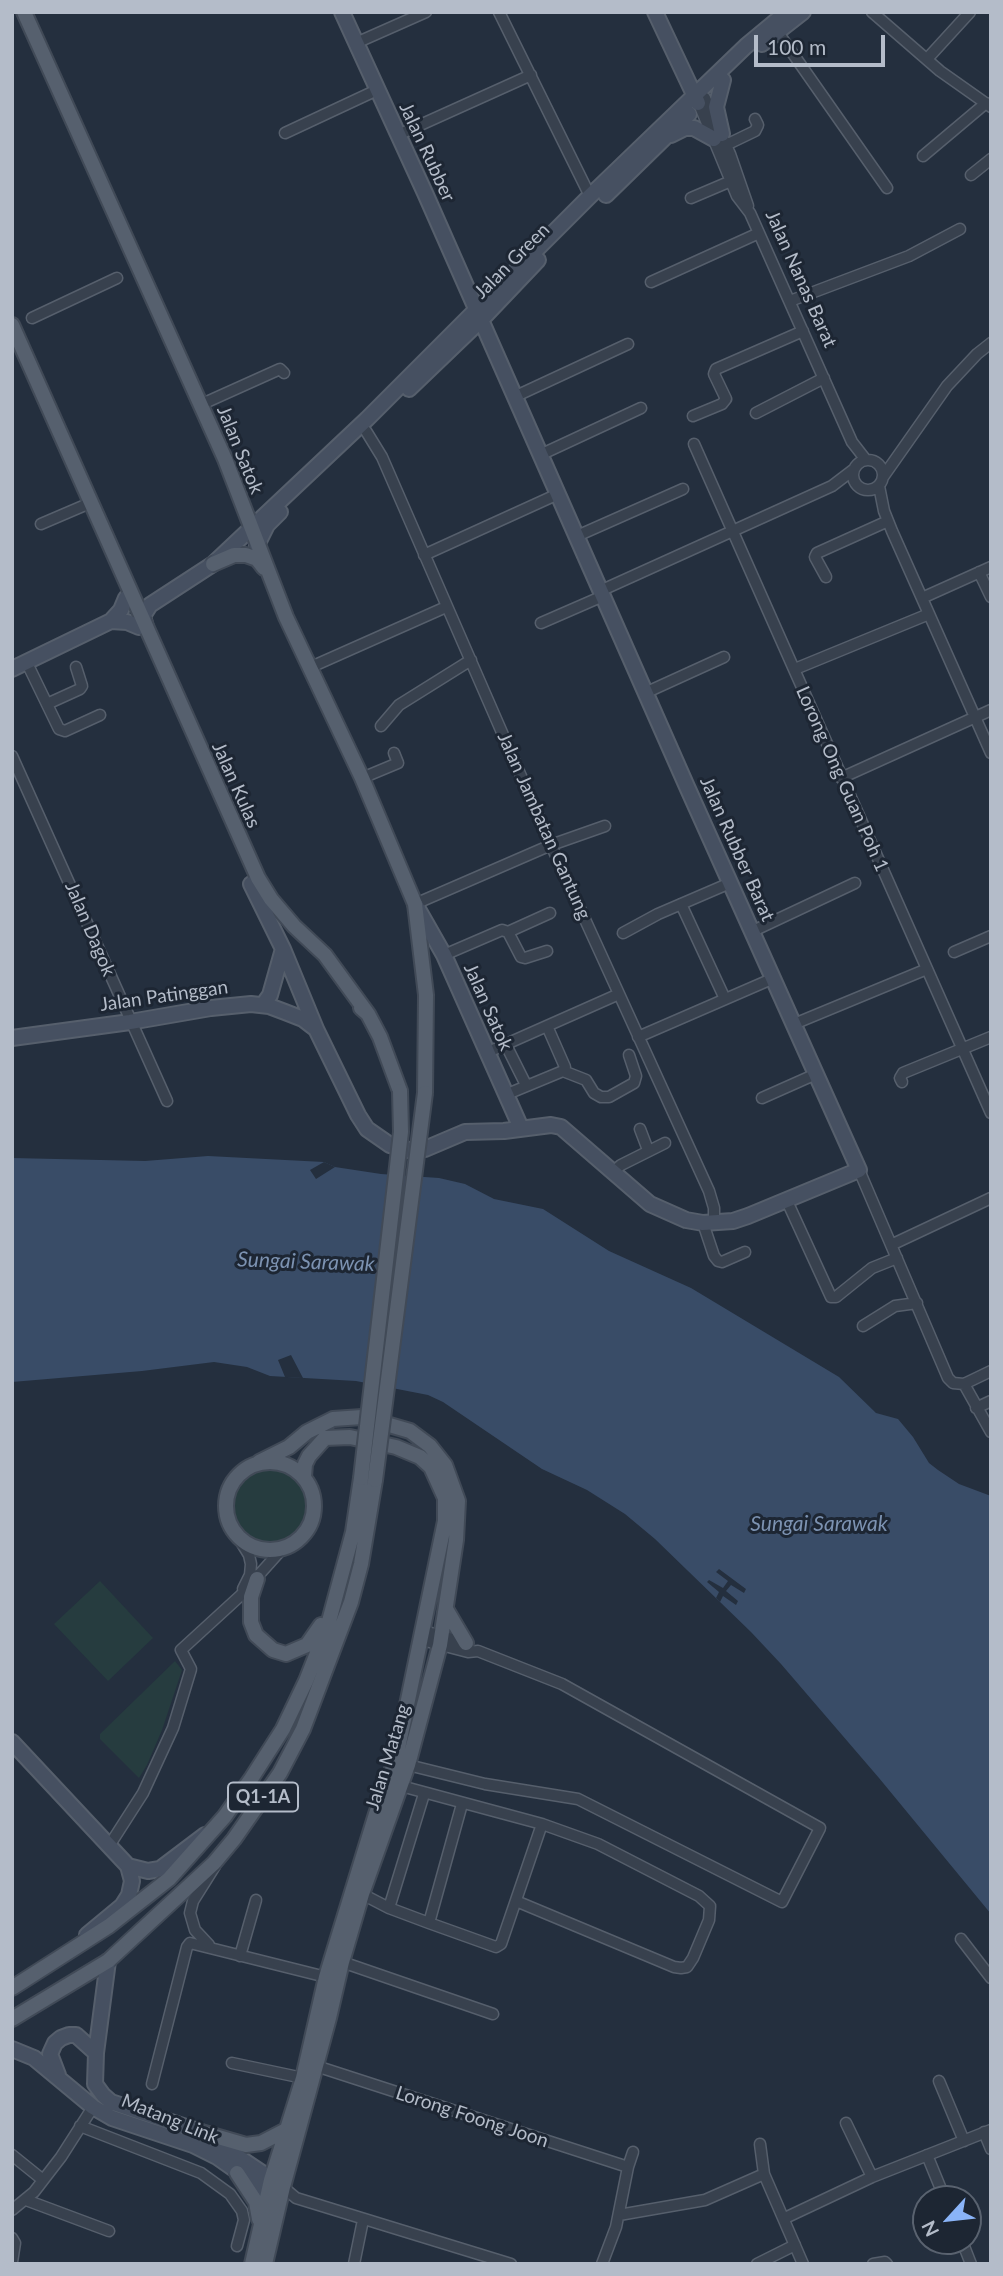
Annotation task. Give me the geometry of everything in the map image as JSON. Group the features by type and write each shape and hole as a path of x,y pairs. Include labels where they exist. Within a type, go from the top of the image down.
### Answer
{"main road":[{"name":"Jalan Satok","path":"24,12 225,459 285,617 311,667 415,904 444,955 521,1128"},
{"name":"Jalan Rubber","path":"342,12 479,314"},
{"path":"655,12 700,97"},
{"path":"665,12 700,97"},
{"name":"Jalan Green","path":"143,629 143,616 150,604 213,564 668,136 746,46 787,12"},
{"name":"Jalan Green","path":"257,545 262,533 275,517 366,431 590,196 700,97 803,12"},
{"path":"721,139 716,107 723,80"},
{"path":"668,136 685,128 694,128 721,139"},
{"name":"Jalan Rubber Barat","path":"479,314 859,1170"},
{"name":"Jalan Kulas","path":"12,325 109,546 212,802 283,949 316,1029 367,1129 390,1145 408,1150 425,1149 466,1132 551,1125 561,1127 650,1204 686,1220 709,1223"},
{"name":"Jalan Kulas","path":"109,546 113,565 126,597 258,878 271,899 294,926 325,955 368,1014 390,1060 400,1091 401,1132 368,1479"},
{"path":"213,564 234,555 246,555 257,559 267,572"},
{"path":"12,670 111,621 121,610 126,597"},
{"path":"111,621 127,622 143,629"},
{"name":"Jalan Kulas","path":"251,884 349,998 368,1014"},
{"name":"Jalan Satok","path":"368,1479 425,1093 426,995 415,904"},
{"path":"263,1004 274,983 283,949"},
{"name":"Jalan Patinggan","path":"12,1038 130,1022 211,1007 263,1004 303,1019 316,1029"},
{"path":"709,1223 740,1218 859,1170"},
{"path":"259,1462 283,1464 304,1477 313,1493 312,1520 304,1533 283,1548 258,1549 238,1537 228,1521 225,1504 226,1496 237,1475 259,1462 289,1447 318,1426 333,1419 362,1417 397,1426 410,1431 430,1446 446,1465 458,1501 456,1540 446,1609 456,1645"},
{"name":"Jalan Matang","path":"265,2264 275,2190 288,2129 303,2078 326,1977 396,1758 445,1521 445,1498 431,1467 419,1457 396,1447 350,1437 325,1438 309,1456 304,1477"},
{"path":"12,1988 109,1926 169,1879 212,1831 251,1779 283,1729 328,1625 368,1479"},
{"name":"Q1-1A","path":"12,2019 108,1961 214,1863 280,1773 303,1729 351,1602 361,1564 368,1479"},
{"path":"257,1579 249,1610 256,1635 273,1650 286,1654 307,1645 336,1595"},
{"path":"446,1609 456,1645"},
{"name":"Jalan Matang","path":"251,2264 259,2231 316,2066 362,1894 408,1765 434,1665 456,1645"},
{"path":"12,1742 128,1866 132,1881 130,1895 122,1906 90,1932 77,1948"},
{"path":"128,1866 148,1871 159,1869 198,1838 212,1831"},
{"name":"Matang Link","path":"108,1961 96,2053 95,2084 103,2095 111,2102 201,2132 275,2190"},
{"path":"58,2077 50,2054 55,2043 61,2038 76,2035 96,2053"},
{"name":"Matang Link","path":"12,2049 34,2058 93,2107 131,2126 193,2145 217,2157 237,2173 275,2190"},
{"path":"201,2132 246,2145 261,2143 288,2129"},
{"path":"237,2173 256,2202 259,2231"}],"street":[{"path":"356,43 426,12"},
{"path":"499,12 590,196"},
{"path":"872,12 927,59 989,105 923,156"},
{"path":"927,59 970,12"},
{"path":"777,31 887,188"},
{"path":"398,135 531,75"},
{"path":"285,134 377,90"},
{"path":"700,97 721,139 750,213"},
{"path":"721,139 755,131 758,125 755,119"},
{"name":"Jalan Nanas Barat","path":"721,139 737,196 750,213 852,442 866,460"},
{"path":"971,175 991,159"},
{"path":"691,198 731,181"},
{"path":"790,301 909,256 960,229"},
{"path":"651,282 759,233"},
{"path":"32,318 117,278"},
{"path":"693,416 726,400 714,374 716,369 803,331"},
{"path":"514,397 628,344"},
{"path":"832,486 862,489 881,481 953,379 990,346"},
{"path":"200,405 280,369 284,373"},
{"path":"756,413 824,378"},
{"path":"540,455 641,408"},
{"name":"Jalan Jambatan Gantung","path":"366,431 382,457 551,845 709,1191 714,1208 709,1223 714,1256 722,1262 745,1252"},
{"name":"Jalan Nanas Barat","path":"852,442 854,469"},
{"name":"Lorong Ong Guan Poh 1","path":"694,444 991,1113"},
{"path":"541,623 832,486 866,460 878,463 895,458"},
{"path":"878,463 886,516 991,753"},
{"path":"854,469 853,479 886,516"},
{"path":"577,537 683,489"},
{"path":"424,555 558,494"},
{"path":"41,524 90,503"},
{"path":"825,577 815,557 817,553 886,516"},
{"path":"922,598 991,567"},
{"path":"979,572 991,597"},
{"path":"311,667 446,607"},
{"path":"794,669 929,614"},
{"path":"645,693 724,657"},
{"path":"381,726 399,705 471,660"},
{"path":"27,663 59,729 65,731 100,715"},
{"path":"47,704 80,689 82,685 76,667"},
{"path":"841,778 991,710"},
{"path":"362,778 398,763 394,752"},
{"name":"Jalan Dagok","path":"12,756 167,1101"},
{"path":"415,904 551,845 605,826"},
{"path":"623,933 730,883"},
{"path":"753,931 855,883"},
{"path":"681,904 724,999"},
{"path":"508,932 550,913"},
{"path":"444,955 502,930 508,932 522,957 547,951"},
{"path":"954,952 991,936"},
{"path":"794,1024 927,969"},
{"path":"638,1037 774,978"},
{"path":"486,1053 619,994"},
{"path":"547,1026 565,1067 563,1071"},
{"path":"902,1082 900,1078 903,1073 991,1037"},
{"path":"506,1045 526,1085"},
{"path":"505,1095 563,1071 586,1080 594,1093 601,1097 609,1097 634,1083 636,1076 629,1055"},
{"path":"762,1098 816,1074"},
{"path":"640,1129 648,1150"},
{"path":"613,1172 621,1165 665,1143"},
{"name":"Jalan Rubber Barat","path":"859,1170 948,1378 953,1383 964,1384 990,1431"},
{"path":"891,1245 991,1198"},
{"path":"787,1201 831,1297 836,1297 872,1268 897,1258"},
{"path":"863,1326 895,1306 917,1303"},
{"path":"964,1384 991,1371"},
{"path":"976,1408 991,1401"},
{"path":"238,1537 249,1555 251,1564 250,1575 240,1596"},
{"path":"109,1846 143,1793 173,1728 191,1669 181,1650 257,1579 283,1548"},
{"path":"408,1765 485,1784 578,1799 782,1902 786,1899 820,1828 562,1684 456,1645 423,1636"},
{"path":"401,1786 542,1824 597,1844 699,1896 710,1906 709,1920 693,1958 687,1968 681,1968 516,1901"},
{"path":"389,1908 424,1794"},
{"path":"429,1923 462,1804"},
{"path":"362,1894 389,1908 496,1947 501,1944 542,1824"},
{"path":"214,1863 214,1870 193,1900 190,1913 195,1930 202,1940 215,1950"},
{"path":"240,1956 256,1900"},
{"path":"961,1938 991,1978"},
{"path":"152,2084 187,1947 193,1942 215,1950 326,1977"},
{"path":"342,1962 493,2014"},
{"path":"232,2063 303,2078"},
{"name":"Lorong Foong Joon","path":"316,2066 628,2167"},
{"path":"939,2081 964,2141"},
{"path":"12,2210 26,2200 61,2158 93,2107"},
{"path":"846,2123 872,2177"},
{"path":"80,2126 201,2173 230,2194 242,2211 244,2220 237,2246"},
{"path":"785,2218 872,2177 987,2131 991,2149"},
{"path":"760,2144 764,2174 803,2264"},
{"path":"603,2264 619,2215 633,2152"},
{"path":"12,2155 43,2180"},
{"path":"927,2155 939,2185"},
{"path":"619,2215 705,2200 764,2174"},
{"path":"275,2190 505,2263"},
{"path":"26,2200 109,2231"},
{"path":"354,2264 363,2220"},
{"path":"12,2238 15,2243 12,2262"},
{"path":"757,2264 795,2245"},
{"path":"873,2264 887,2264"}],"green space":[{"path":"270,1470 284,1473 296,1480 303,1492 306,1506 303,1520 296,1532 284,1539 270,1542 256,1539 244,1532 237,1520 234,1506 237,1492 244,1480 256,1473"},
{"path":"100,1581 153,1638 108,1681 54,1624"},
{"path":"175,1661 182,1670 162,1730 139,1778 100,1739 100,1734"}],"water":[{"name":"Sungai Sarawak","path":"208,1156 324,1162 335,1167 381,1174 439,1178 465,1184 494,1199 543,1209 609,1251 691,1288 839,1377 876,1413 898,1419 929,1463 959,1484 991,1496 991,1914 781,1664 655,1539 625,1514 587,1490 542,1469 443,1402 428,1395 356,1381 270,1376 247,1367 214,1362 12,1382 12,1158 145,1161"}],"pier":[{"path":"324,1162 335,1167 316,1179 310,1170"},
{"path":"291,1355 303,1378 285,1377 278,1360"},
{"path":"719,1569 746,1589 744,1593 731,1585 726,1591 738,1601 736,1605 723,1596 720,1602 716,1598 719,1592 707,1582 709,1580 723,1588 728,1581 716,1572"}]}
